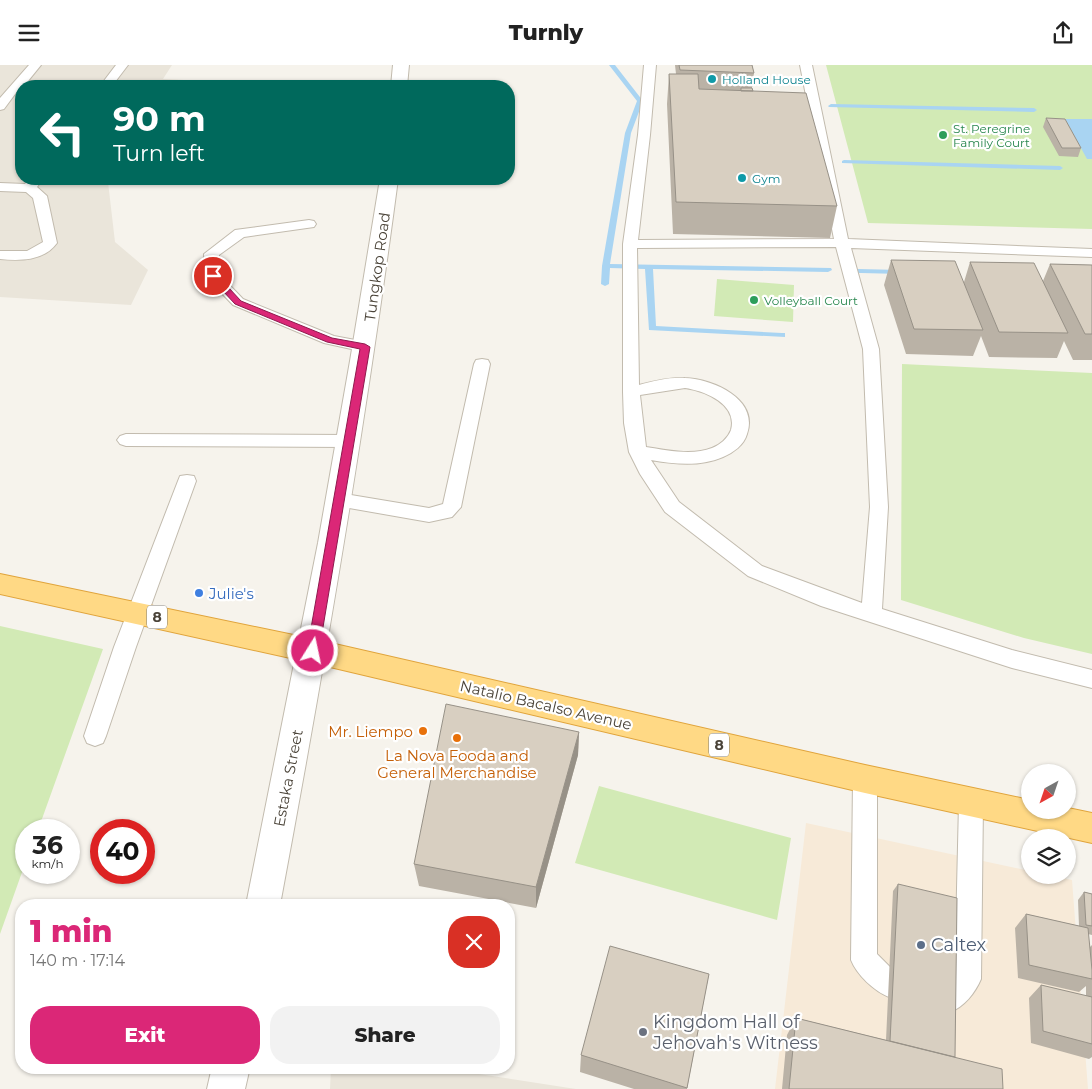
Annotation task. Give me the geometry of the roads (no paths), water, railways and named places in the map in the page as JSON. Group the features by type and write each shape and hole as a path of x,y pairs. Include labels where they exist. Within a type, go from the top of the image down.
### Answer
{"highway":[{"name":"Natalio Bacalso Avenue","path":"0,584 313,651 864,779 1092,828"}],"street":[{"path":"400,80 401,65"},
{"name":"Tungkop Road","path":"313,651 365,347 388,185"},
{"name":"Estaka Street","path":"264,899 313,651"},
{"path":"226,1089 229,1074"}],"lane":[{"path":"22,80 35,65"},
{"path":"111,80 122,65"},
{"path":"650,65 644,135 630,243 633,423 638,452 646,470 672,507 755,571 828,600 871,614 1012,659 1092,679"},
{"path":"806,65 810,112 842,243 871,349 879,507 871,614"},
{"path":"0,105 15,88"},
{"path":"0,187 16,185"},
{"path":"0,255 28,256 43,251 50,243 40,196 34,185"},
{"path":"309,224 240,233 211,254 213,276 238,302 330,340 365,347"},
{"path":"630,243 842,243 1092,253"},
{"path":"339,499 429,515 445,512 452,507 482,364"},
{"path":"632,392 670,384 686,383 700,386 715,391 727,398 736,407 741,418 741,428 737,438 728,447 716,453 700,457 684,457 638,452"},
{"path":"126,440 349,441"},
{"path":"95,736 138,613 188,481"},
{"path":"864,779 864,960 889,984"},
{"path":"950,999 968,979 971,803"}],"water":[{"path":"1065,119 1092,119 1092,159 1087,159"}],"waterway":[{"path":"606,266 628,133 640,101 612,65"},
{"path":"831,106 1034,110"},
{"path":"844,162 1060,168"},
{"path":"605,284 606,266"},
{"path":"606,266 649,267"},
{"path":"649,267 828,270"},
{"path":"649,267 652,328 782,335"},
{"path":"861,271 901,272"}],"place":[{"name":"Holland House","path":"712,79"},
{"name":"St. Peregrine Family Court","path":"943,135"},
{"name":"Gym","path":"742,178"},
{"name":"Volleyball Court","path":"754,300"},
{"name":"Julie's","path":"199,593"},
{"name":"Mr. Liempo","path":"423,731"},
{"name":"La Nova Fooda and General Merchandise","path":"457,738"},
{"name":"Caltex","path":"921,945"},
{"name":"Kingdom Hall of Jehovah's Witness","path":"643,1032"}]}
